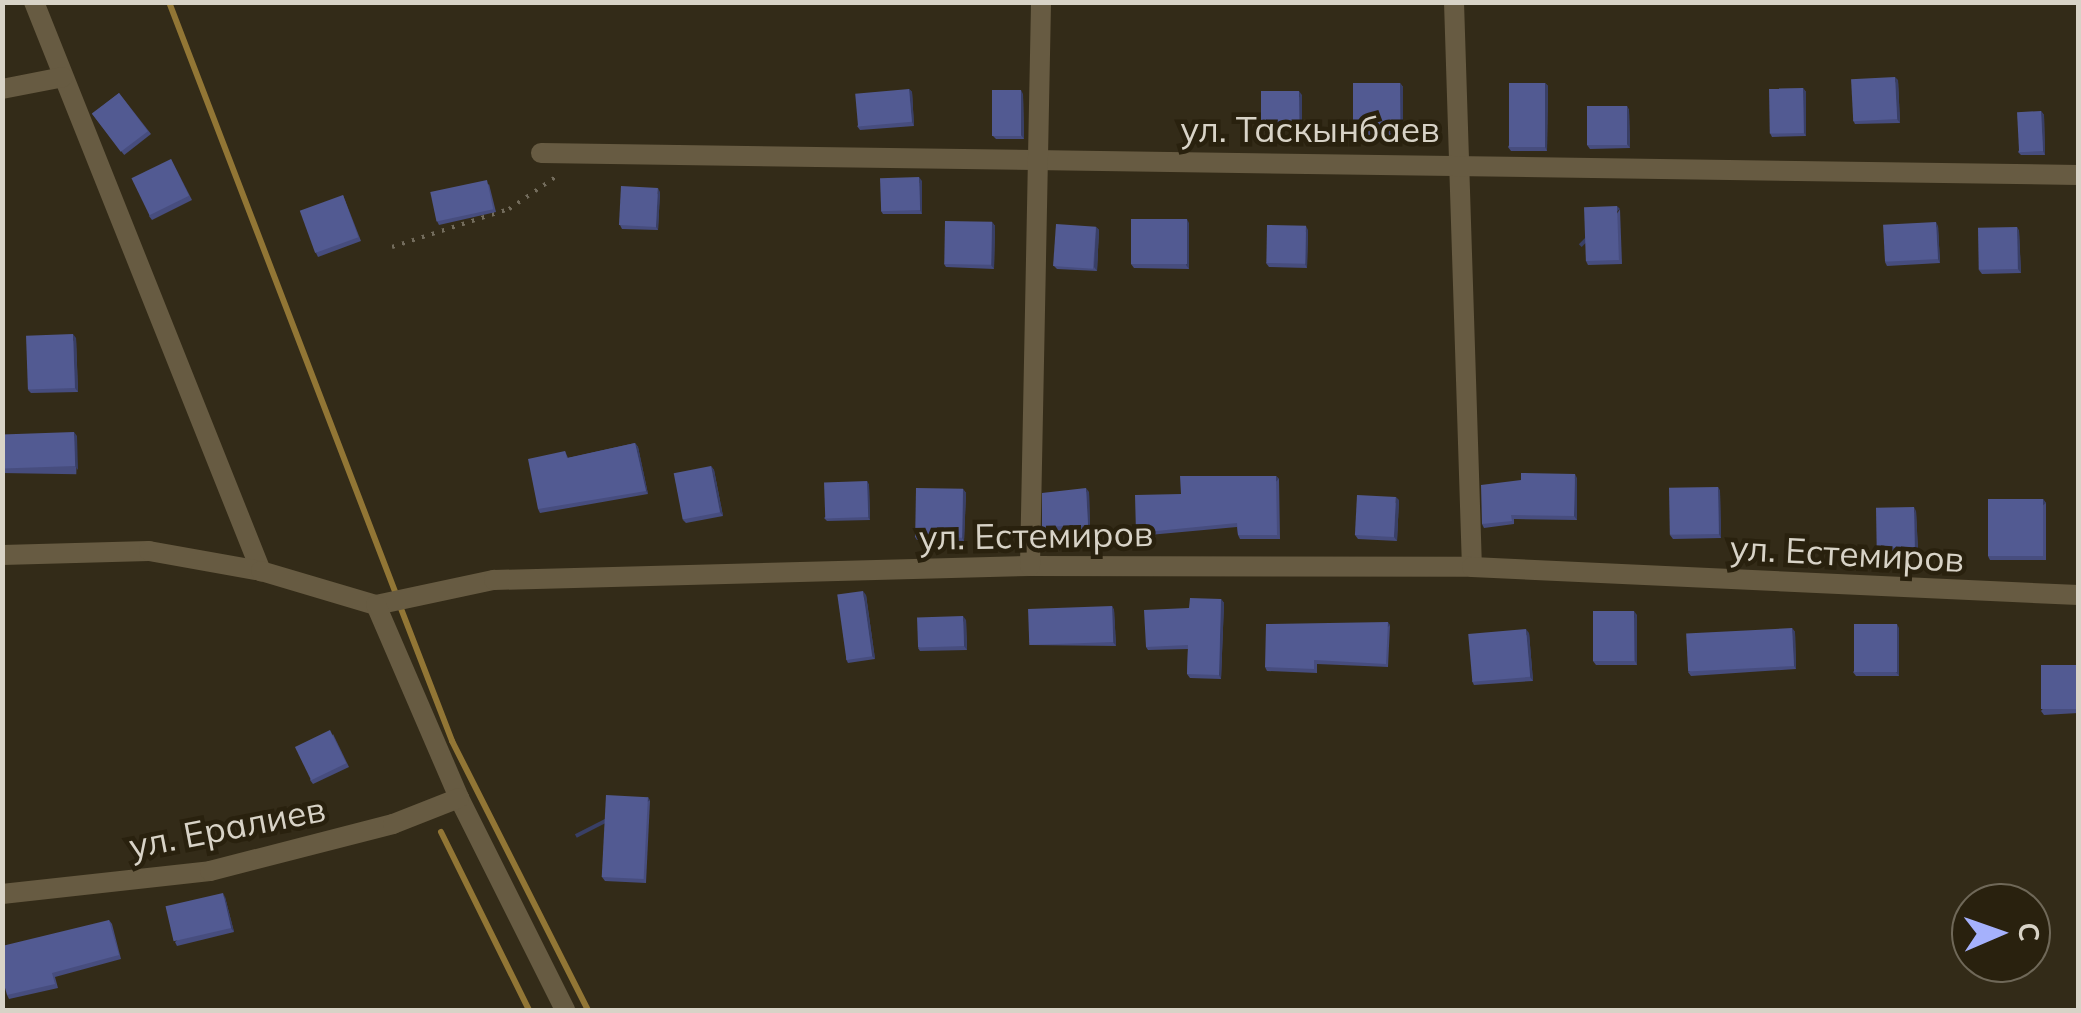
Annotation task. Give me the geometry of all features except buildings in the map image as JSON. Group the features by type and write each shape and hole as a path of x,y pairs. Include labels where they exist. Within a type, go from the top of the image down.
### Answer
{"street":[{"path":"34,2 261,571"},
{"path":"1030,566 1042,160 1041,2"},
{"path":"1454,2 1456,162 1472,567"},
{"path":"2,90 63,77"},
{"name":"ул. Таскынбаев","path":"541,153 1456,162 2078,174"},
{"name":"ул. Естемиров","path":"2,555 148,551 261,571 376,605 494,580 1030,566 1472,567 2078,595"},
{"path":"376,605 459,798 565,1010"},
{"name":"ул. Ералиев","path":"2,894 210,871 394,824 459,798"}],"path":[{"path":"392,247 510,209 588,154"}],"waterway":[{"path":"169,2 396,594"},
{"path":"400,606 452,741 588,1010"},
{"path":"441,832 529,1010"}]}
